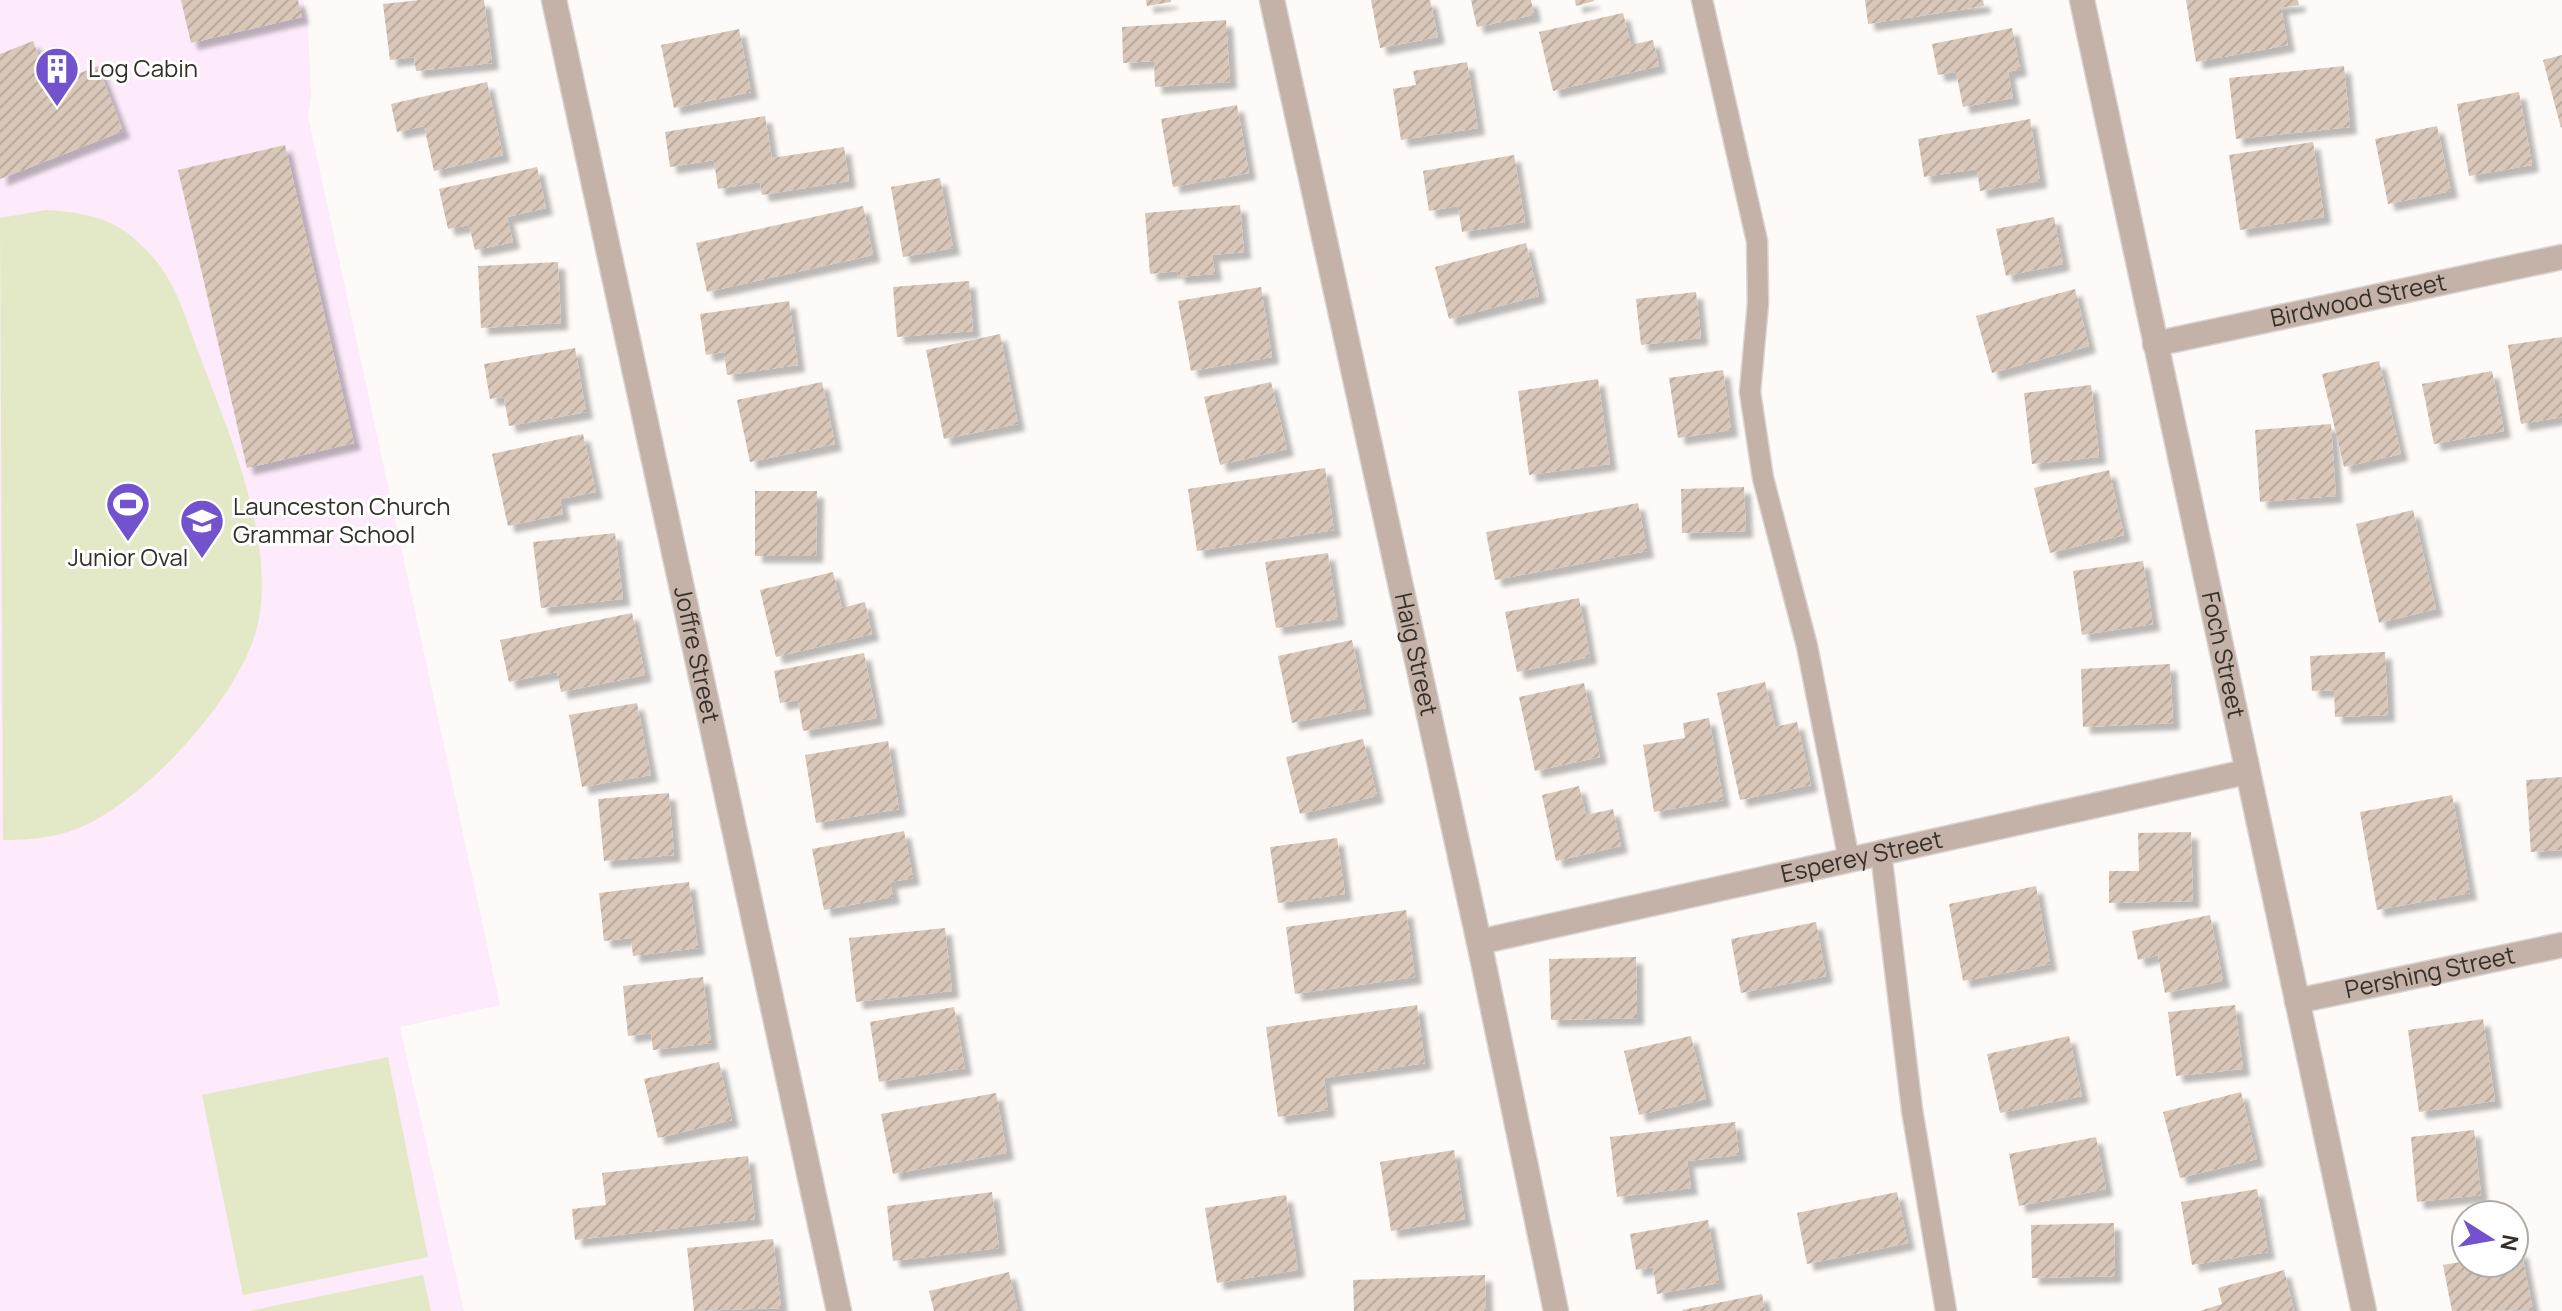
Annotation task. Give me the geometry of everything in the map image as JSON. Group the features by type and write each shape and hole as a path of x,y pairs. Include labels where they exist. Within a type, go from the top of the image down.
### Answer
{"street":[{"name":"Joffre Street","path":"554,0 839,1311"},
{"name":"Haig Street","path":"1272,0 1479,942 1556,1311"},
{"name":"Foch Street","path":"2082,0 2364,1311"},
{"name":"Birdwood Street","path":"2155,344 2562,257"},
{"name":"Esperey Street","path":"1479,942 2246,772"},
{"name":"Pershing Street","path":"2297,1001 2562,945"}],"lane":[{"path":"1702,0 1757,241 1758,303 1750,392 1763,478 1807,646 1849,860"},
{"path":"1881,853 1912,1110 1946,1311"}],"shaded area":[{"name":"Launceston Church Grammar School","path":"0,0 303,0 308,22 311,97 308,116 500,1005 400,1027 464,1311 0,1311"}],"green space":[{"name":"Junior Oval","path":"46,210 88,215 117,226 144,248 167,276 187,320 246,486 255,522 262,591 258,623 249,651 233,681 213,712 161,770 105,814 79,828 41,838 3,840 0,218"},
{"path":"388,1057 428,1257 243,1295 202,1095"},
{"path":"423,1275 431,1311 249,1311"}],"building":[{"path":"181,0 298,0 302,17 191,43"},
{"path":"420,0 484,0 492,63 416,71 414,57 390,60 383,4"},
{"path":"1146,0 1171,0 1171,2 1147,6"},
{"path":"1371,0 1430,0 1438,37 1380,48"},
{"path":"1471,0 1531,0 1534,15 1477,27"},
{"path":"1575,0 1594,0 1594,1 1576,6"},
{"path":"1865,0 1983,0 1984,6 1868,24"},
{"path":"2186,0 2298,0 2299,5 2281,8 2288,45 2196,62"},
{"path":"1623,13 1631,45 1653,40 1659,66 1553,91 1539,32"},
{"path":"1226,20 1230,82 1155,87 1154,61 1123,63 1122,27"},
{"path":"2012,28 2020,69 2008,72 2013,98 1963,107 1956,72 1938,75 1932,44"},
{"path":"739,29 751,92 674,108 661,45"},
{"name":"Log Cabin","path":"33,41 50,85 98,66 123,131 0,179 0,54"},
{"path":"2562,55 2562,127 2561,128 2543,60"},
{"path":"1467,62 1478,128 1401,140 1393,89 1416,85 1413,71"},
{"path":"2344,66 2350,127 2236,139 2229,78"},
{"path":"487,82 503,155 434,171 424,126 397,132 391,104"},
{"path":"2519,92 2532,165 2469,176 2457,104"},
{"path":"1237,105 1249,173 1173,187 1161,119"},
{"path":"765,116 772,158 844,147 849,181 762,195 760,182 718,189 714,160 670,167 665,132"},
{"path":"2030,119 2040,181 1980,191 1977,169 1924,177 1918,139"},
{"path":"2437,126 2451,191 2388,204 2375,139"},
{"path":"2313,142 2324,217 2240,230 2229,155"},
{"path":"285,145 354,443 247,468 178,170"},
{"path":"1514,155 1525,222 1462,232 1458,206 1429,211 1423,171"},
{"path":"537,167 546,208 507,217 513,242 475,250 469,225 448,229 439,189"},
{"path":"940,178 953,248 903,257 891,187"},
{"path":"1240,205 1244,252 1212,255 1215,274 1178,277 1177,271 1150,274 1145,213"},
{"path":"863,206 873,255 707,292 696,243"},
{"path":"2054,217 2063,264 2006,276 1996,229"},
{"path":"1526,243 1539,296 1449,319 1435,267"},
{"path":"558,262 561,323 481,328 478,266"},
{"path":"969,281 973,331 897,337 893,287"},
{"path":"1261,287 1272,357 1191,371 1178,301"},
{"path":"2075,289 2089,346 1992,373 1976,316"},
{"path":"1696,292 1701,338 1641,345 1636,299"},
{"path":"789,301 798,365 727,375 724,352 706,355 700,314"},
{"path":"1000,334 1018,424 944,439 926,350"},
{"path":"2562,337 2562,417 2521,424 2508,345"},
{"path":"575,348 586,412 509,426 504,397 490,399 484,364"},
{"path":"2379,361 2401,454 2344,467 2322,374"},
{"path":"1723,370 1731,430 1678,438 1669,378"},
{"path":"2492,371 2504,431 2434,444 2422,384"},
{"path":"1598,379 1610,464 1529,475 1518,391"},
{"path":"822,382 835,444 750,462 737,400"},
{"path":"1271,382 1287,449 1220,465 1204,397"},
{"path":"2091,385 2099,457 2032,464 2024,393"},
{"path":"2331,424 2336,496 2260,502 2255,430"},
{"path":"583,434 596,492 560,499 563,514 508,526 492,454"},
{"path":"1325,468 1334,530 1197,551 1188,489"},
{"path":"2109,470 2124,535 2050,553 2034,488"},
{"path":"1744,487 1746,531 1682,533 1681,489"},
{"path":"755,491 817,491 816,556 755,556"},
{"path":"1638,503 1647,551 1495,580 1486,532"},
{"path":"2413,510 2436,609 2379,623 2356,524"},
{"path":"615,533 623,599 541,608 533,542"},
{"path":"1328,553 1338,619 1276,628 1265,562"},
{"path":"2143,561 2153,624 2082,635 2073,571"},
{"path":"833,572 842,608 865,602 872,634 776,657 760,590"},
{"path":"1579,598 1590,657 1517,672 1505,612"},
{"path":"632,613 645,675 561,692 557,672 509,682 500,640"},
{"path":"1352,640 1366,708 1292,723 1278,656"},
{"path":"2385,652 2388,715 2335,717 2334,690 2312,691 2310,656"},
{"path":"864,653 877,718 803,731 798,700 780,703 774,671"},
{"path":"2170,664 2173,723 2083,727 2081,669"},
{"path":"1765,682 1775,727 1797,722 1811,785 1740,800 1717,693"},
{"path":"1584,683 1600,757 1535,771 1519,697"},
{"path":"637,703 651,775 582,787 569,715"},
{"path":"1709,718 1723,800 1654,812 1643,745 1685,738 1683,723"},
{"path":"1363,739 1377,796 1300,814 1286,757"},
{"path":"888,741 899,809 816,823 805,755"},
{"path":"2562,777 2562,850 2531,852 2526,780"},
{"path":"1579,786 1586,815 1613,809 1621,846 1556,861 1542,795"},
{"path":"669,793 674,855 604,861 598,799"},
{"path":"2452,795 2470,893 2377,910 2360,812"},
{"path":"904,831 913,878 890,882 893,897 824,910 812,849"},
{"path":"2191,832 2193,901 2109,903 2109,871 2139,871 2138,833"},
{"path":"1337,838 1345,894 1278,903 1270,847"},
{"path":"689,882 698,948 633,956 631,938 604,941 599,893"},
{"path":"2036,886 2050,964 1963,981 1949,904"},
{"path":"1406,910 1415,977 1295,994 1286,927"},
{"path":"2210,915 2223,981 2165,993 2158,955 2138,960 2132,931"},
{"path":"1816,922 1826,976 1741,993 1731,939"},
{"path":"945,928 952,991 856,1002 849,938"},
{"path":"1636,957 1637,1018 1551,1020 1549,959"},
{"path":"703,977 711,1043 653,1050 651,1033 628,1036 623,986"},
{"path":"1417,1005 1425,1063 1324,1078 1328,1110 1278,1117 1266,1027"},
{"path":"2235,1005 2243,1069 2176,1076 2168,1012"},
{"path":"954,1007 965,1068 879,1082 870,1022"},
{"path":"2483,1019 2495,1101 2419,1112 2408,1030"},
{"path":"1691,1036 1706,1099 1639,1115 1624,1051"},
{"path":"2069,1036 2082,1096 2000,1113 1987,1054"},
{"path":"719,1062 732,1120 658,1138 644,1079"},
{"path":"2241,1092 2257,1159 2180,1178 2163,1112"},
{"path":"996,1093 1007,1153 893,1174 881,1114"},
{"path":"1735,1122 1739,1155 1687,1161 1691,1188 1617,1197 1610,1137"},
{"path":"2474,1130 2481,1195 2417,1202 2411,1137"},
{"path":"2096,1137 2106,1189 2019,1206 2009,1154"},
{"path":"1454,1150 1465,1219 1391,1231 1380,1162"},
{"path":"748,1156 755,1219 575,1240 572,1209 606,1205 602,1173"},
{"path":"2257,1189 2268,1252 2192,1265 2181,1202"},
{"path":"992,1192 999,1248 893,1261 887,1206"},
{"path":"1897,1192 1908,1243 1807,1264 1797,1213"},
{"path":"1286,1195 1298,1270 1217,1283 1205,1208"},
{"path":"1708,1220 1719,1283 1657,1294 1653,1267 1636,1270 1630,1234"},
{"path":"2114,1223 2115,1276 2032,1278 2031,1225"},
{"path":"773,1239 781,1308 694,1311 687,1248"},
{"path":"2450,1264 2450,1279 2527,1279 2533,1310 2452,1311 2443,1265"},
{"path":"2284,1270 2294,1311 2200,1311 2222,1304 2218,1288"},
{"path":"1009,1272 1018,1311 934,1311 929,1291"},
{"path":"1485,1275 1486,1311 1354,1311 1353,1280"},
{"path":"1762,1294 1765,1311 1682,1310"}],"place":[{"name":"Log Cabin","path":"57,108"},
{"name":"Junior Oval","path":"128,543"},
{"name":"Launceston Church Grammar School","path":"202,560"}]}
